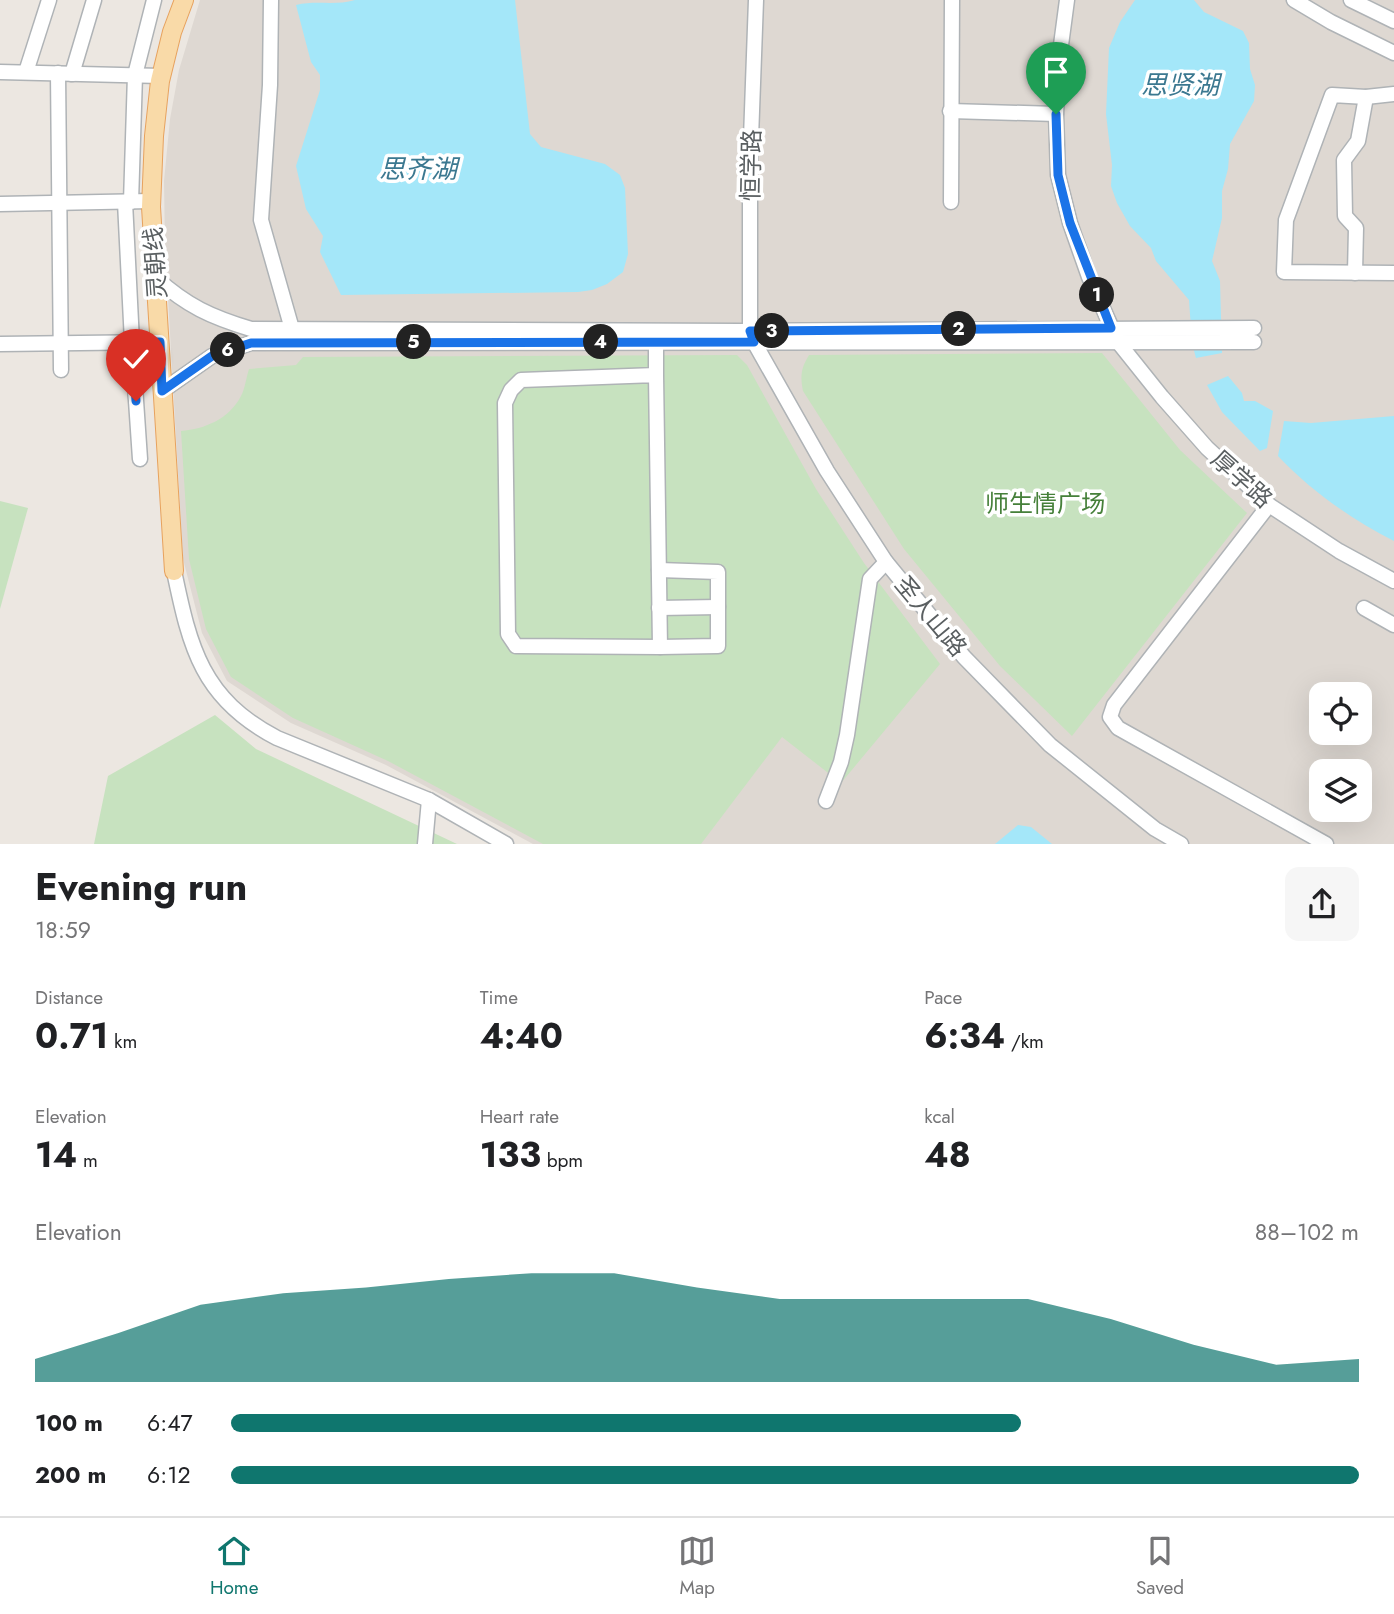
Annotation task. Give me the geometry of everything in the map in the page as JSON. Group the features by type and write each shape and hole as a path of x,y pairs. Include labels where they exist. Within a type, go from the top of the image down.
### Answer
{"main road":[{"name":"灵朝线","path":"174,571 151,201 153,136 161,76 172,32 184,0"}],"street":[{"path":"26,72 49,0"},
{"path":"61,370 60,203 65,73 93,0"},
{"path":"141,459 132,342 128,202 135,75 154,0"},
{"path":"271,0 270,85 261,220 292,329"},
{"name":"恒学路","path":"752,336 750,166 756,0"},
{"path":"951,202 952,0"},
{"path":"1067,0 1059,60 1056,114 1058,175 1070,223 1111,328"},
{"path":"1294,0 1331,22 1394,53"},
{"path":"1351,0 1394,21"},
{"path":"0,72 161,76"},
{"path":"1394,94 1366,97 1332,95 1286,220 1284,272 1394,273"},
{"path":"1355,272 1356,228 1346,216 1345,160 1358,141 1366,97"},
{"path":"950,111 1056,114"},
{"path":"0,204 151,201"},
{"path":"156,278 177,297 210,316 251,329 1118,342 1174,336 1254,335"},
{"path":"162,391 212,356 251,343 656,342 752,336 1111,328 1174,336"},
{"name":"厚学路","path":"1111,328 1118,342 1207,448 1269,505 1339,551 1394,581"},
{"name":"圣人山路","path":"752,336 827,471 886,562 964,657 1050,745 1155,829 1181,844"},
{"path":"0,344 160,342"},
{"path":"656,342 660,647"},
{"path":"656,374 521,380 511,390 505,403 508,634 516,646 718,646 718,572 659,570"},
{"path":"1269,505 1114,705 1110,718 1118,728 1326,844"},
{"path":"826,801 841,762 847,735 870,579 886,562"},
{"path":"174,571 182,611 198,659 205,674 237,712 277,738 429,800 506,844"},
{"path":"659,608 718,607"},
{"path":"1364,608 1392,620"},
{"path":"425,844 429,800"}],"shaded area":[{"path":"200,0 1394,0 1394,844 533,844 386,765 291,723 227,681 202,633 183,559 165,246 164,181 170,119 179,70"}],"green space":[{"name":"师生情广场","path":"1102,353 1180,450 1247,513 1072,736 1000,666 904,549 803,391 801,376 809,355"},
{"path":"737,355 747,365 816,489 864,563 940,664 841,783 782,737 701,844 543,844 388,761 293,718 231,677 206,629 189,559 181,431 207,425 230,411 242,393 249,369 296,365 303,357"},
{"path":"0,501 28,508 0,609"},
{"path":"215,715 256,749 457,844 94,844 108,776"}],"water":[{"name":"思齐湖","path":"355,0 515,0 530,134 541,147 605,164 620,175 625,188 628,254 623,272 607,284 578,292 341,295 320,252 323,236 306,209 296,166 320,90 320,75 311,62 296,5"},
{"name":"思贤湖","path":"1135,0 1194,0 1204,12 1243,31 1249,43 1250,69 1255,85 1254,101 1230,144 1228,169 1222,191 1222,218 1212,261 1220,281 1222,353 1196,358 1192,343 1189,300 1156,261 1151,248 1130,226 1111,186 1112,165 1106,114 1109,48 1120,22"},
{"path":"1228,376 1242,393 1244,401 1255,401 1273,411 1267,448 1260,451 1222,412 1207,385"},
{"path":"1394,416 1394,541 1332,503 1278,456 1284,421 1311,423"},
{"path":"1018,825 1031,827 1052,844 995,844"}],"route":[{"path":"136,401 132,342 160,342 162,391 212,356 251,343 754,342 750,331 1111,328 1070,223 1058,175 1056,114"}]}
